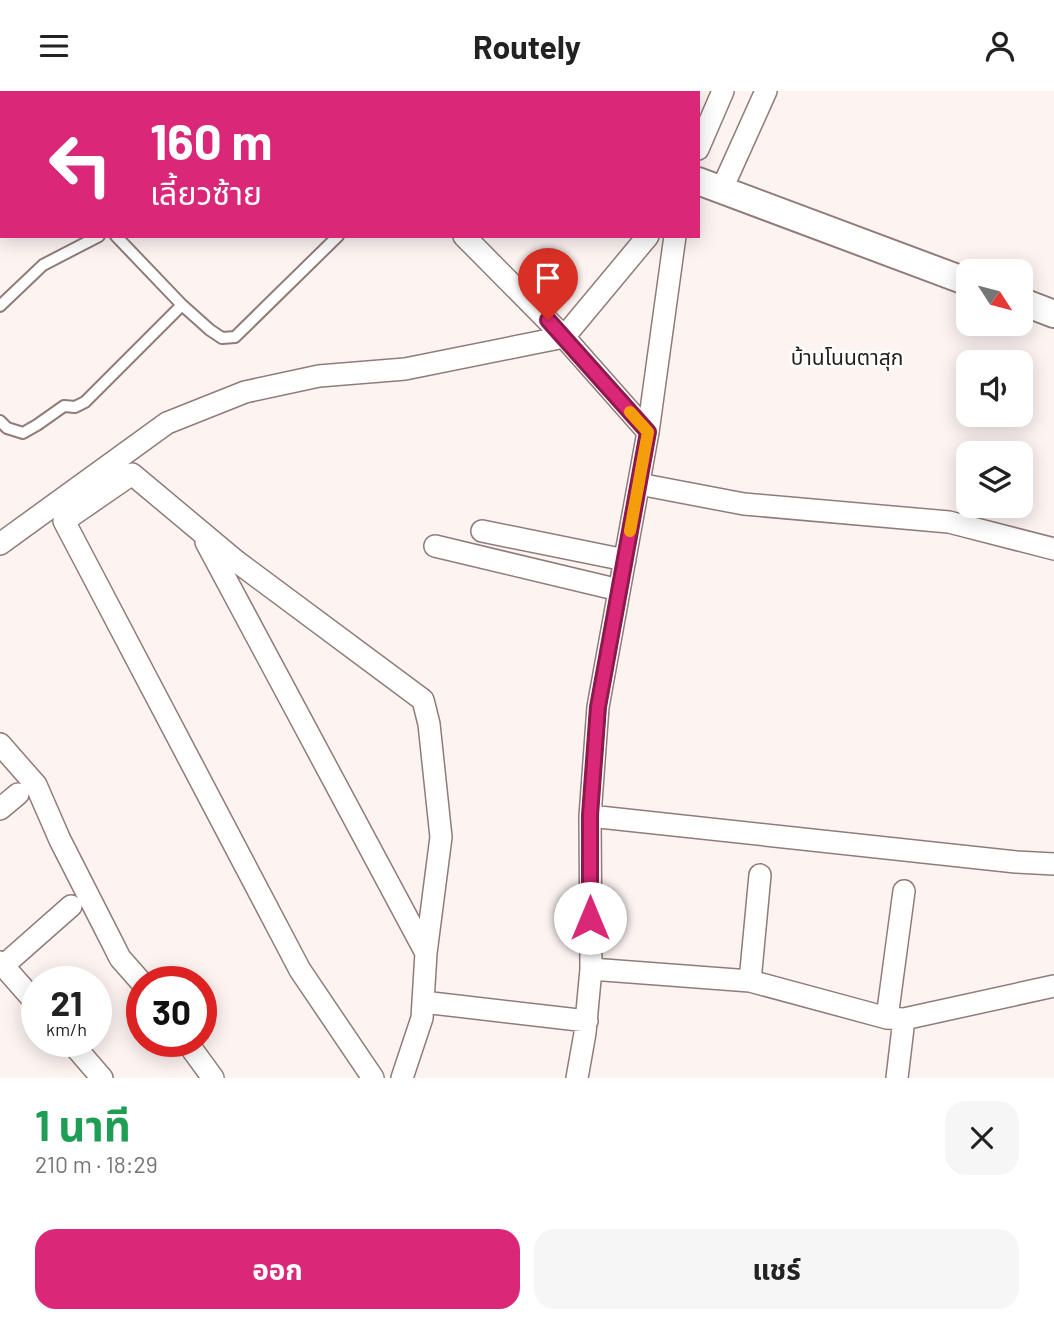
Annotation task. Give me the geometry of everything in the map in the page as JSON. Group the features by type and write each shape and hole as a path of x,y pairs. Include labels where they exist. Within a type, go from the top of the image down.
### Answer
{"street":[{"path":"700,144 723,91"},
{"path":"766,91 710,186 956,278"},
{"path":"466,238 564,337 648,432"},
{"path":"0,544 167,423 245,392 319,376 405,369 564,337 646,238"},
{"path":"577,1078 587,1021 590,969 590,815 598,707 648,432 675,238"},
{"path":"1033,306 1054,314"},
{"path":"373,1078 300,970 64,521 132,474 236,561 423,700 429,724 440,837 426,953 422,1018 402,1078"},
{"path":"639,484 744,504 949,522 1054,549"},
{"path":"482,531 625,560"},
{"path":"202,533 426,953"},
{"path":"435,546 619,590"},
{"path":"0,744 36,785 60,840 120,958 127,966"},
{"path":"0,809 18,794"},
{"path":"590,815 1054,864"},
{"path":"750,981 760,875"},
{"path":"897,1078 896,1019 904,891"},
{"path":"21,986 2,964 71,906"},
{"path":"590,969 750,981 896,1019 1054,986"},
{"path":"423,1002 587,1021"},
{"path":"84,1057 102,1078"},
{"path":"198,1057 213,1078"}],"lane":[{"path":"0,306 43,265 95,238"},
{"path":"118,238 182,305 222,338 235,337 336,238"},
{"path":"0,421 7,428 23,433 64,406 75,407 85,402 182,305"}],"slow traffic":[{"path":"630,412 648,432 630,531"}],"district":[{"name":"บ้านโนนตาสุก","path":"847,358"}],"route":[{"path":"548,320 648,432 598,707 590,815 590,918"}]}
